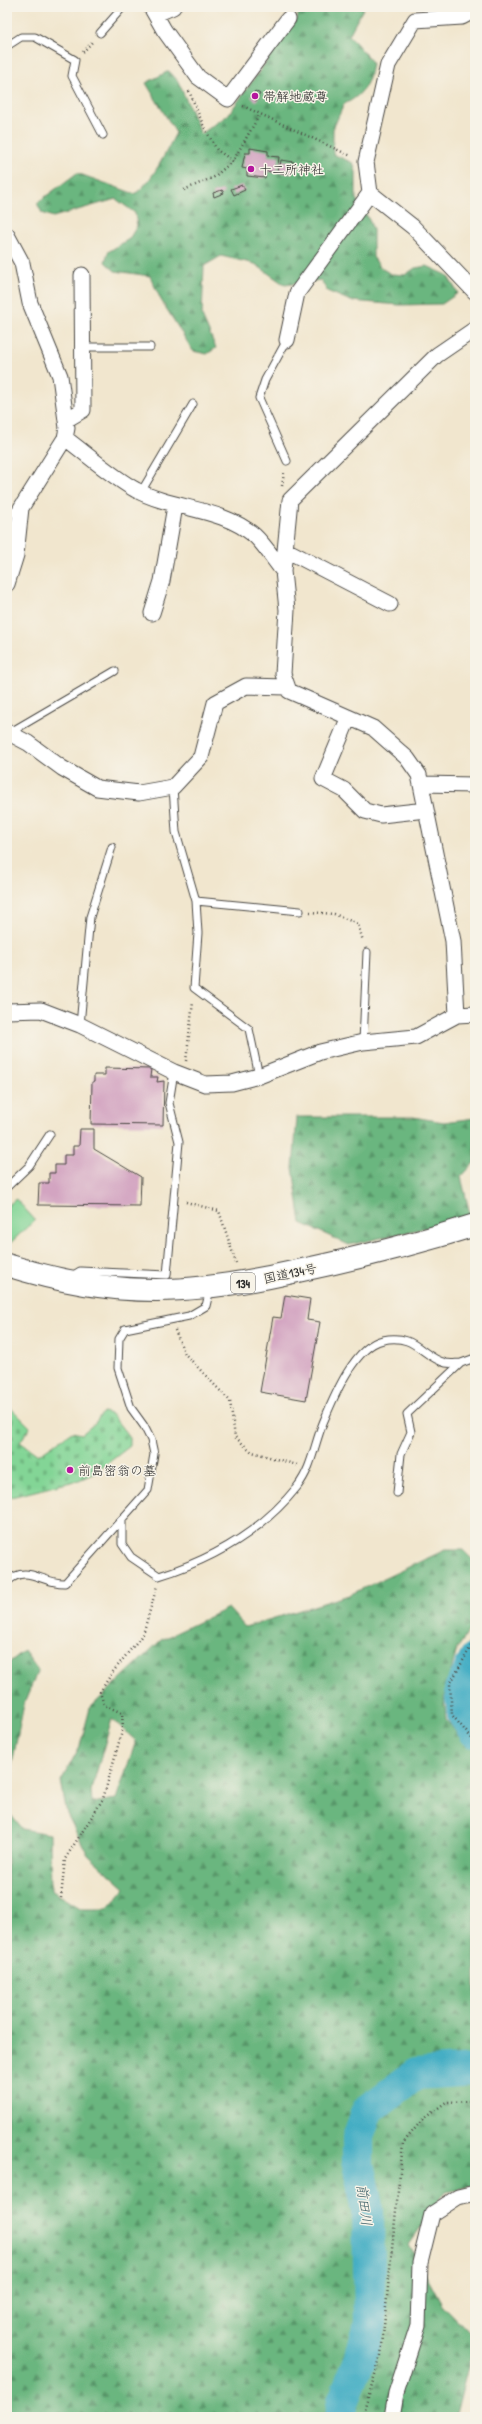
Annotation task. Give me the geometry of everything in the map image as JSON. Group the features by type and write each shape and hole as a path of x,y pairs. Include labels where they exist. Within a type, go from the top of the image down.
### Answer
{"highway":[{"name":"国道134号","path":"7,1265 37,1274 91,1285 155,1290 211,1287 242,1283 348,1261 475,1225"}],"street":[{"path":"173,7 153,11 164,30 198,77 228,99 288,19"},
{"path":"287,340 297,293 370,193 366,162 388,65 415,20 462,17 475,10"},
{"path":"370,193 413,227 475,292"},
{"path":"7,235 22,263 30,303 60,376 66,420 65,438 21,508 16,555 7,584"},
{"path":"66,420 83,410 82,275"},
{"path":"457,1015 453,941 419,775 407,758 373,728 348,719 289,691 286,687 283,674 287,610 283,571 290,500 437,355 475,328"},
{"path":"65,438 141,492 175,506 192,507 225,517 254,536 283,571"},
{"path":"152,613 162,581 175,506"},
{"path":"286,550 390,604"},
{"path":"8,732 97,788 139,793 173,787 201,757 215,703 246,686 286,687"},
{"path":"348,719 323,780 344,790 365,811 381,815 426,810"},
{"path":"421,784 475,785"},
{"path":"7,1011 42,1010 80,1025 179,1074 205,1084 232,1083 259,1076 320,1052 363,1042 416,1037 457,1015 475,1014"},
{"path":"392,2417 396,2393 418,2325 420,2263 432,2214 458,2197 475,2193"}],"lane":[{"path":"100,33 123,7"},
{"path":"7,46 21,37 36,37 74,60 72,76 103,135"},
{"path":"286,461 259,398 265,380 287,340"},
{"path":"82,347 150,347"},
{"path":"141,492 193,404"},
{"path":"7,515 21,508"},
{"path":"8,732 115,671"},
{"path":"173,787 176,832 196,900 198,933 194,988 249,1029 259,1076"},
{"path":"80,1025 90,918 112,846"},
{"path":"196,900 300,910"},
{"path":"363,1042 367,952"},
{"path":"65,1279 80,1271 167,1275 179,1142 168,1095 179,1074"},
{"path":"7,1186 29,1166 50,1134"},
{"path":"7,1582 14,1575 26,1573 56,1583 65,1583 148,1490 154,1454 151,1440 144,1426 131,1408 118,1368 119,1339 125,1329 188,1316 206,1306 211,1287"},
{"path":"122,1518 122,1544 131,1557 159,1576 205,1560 237,1542 270,1516 297,1487 309,1468 323,1424 349,1370 362,1352 382,1340 404,1338 445,1362 461,1363 475,1358"},
{"path":"397,1493 401,1454 411,1432 407,1414 461,1363"}],"path":[{"path":"74,60 100,33"},
{"path":"228,99 366,162"},
{"path":"184,190 214,177 233,161 260,114"},
{"path":"204,127 217,150 233,161"},
{"path":"300,910 334,914 358,924 367,952"},
{"path":"179,1074 194,988"},
{"path":"174,1198 219,1211 242,1283"},
{"path":"170,1319 185,1354 230,1401 235,1436 252,1452 309,1468"},
{"path":"61,1898 65,1859 103,1799 123,1728 122,1713 104,1705 100,1692 112,1673 144,1634 159,1576"},
{"path":"475,1639 450,1684 452,1715 475,1742"},
{"path":"362,2417 381,2355 403,2143 422,2120 446,2102 475,2101"}],"green space":[{"path":"300,7 364,7 349,35 372,62 371,69 367,82 361,92 351,101 344,104 333,129 333,154 353,163 356,172 356,199 369,219 373,230 373,257 381,268 391,274 405,275 415,268 427,266 447,275 458,293 442,304 400,305 351,301 327,291 321,280 285,285 255,264 221,256 204,266 202,316 216,348 207,354 193,351 161,300 150,276 115,271 105,262 108,252 129,239 137,226 135,213 116,199 53,217 42,213 37,203 77,173 135,194 153,174 176,133 146,83 169,71 178,81 201,134 228,115 297,19"},
{"path":"297,1117 413,1117 444,1122 475,1118 475,1162 461,1177 471,1218 349,1245 301,1223 293,1168"},
{"path":"16,1199 35,1220 7,1246 7,1206"},
{"path":"7,1404 30,1427 20,1442 38,1455 72,1432 82,1434 95,1423 103,1412 111,1414 130,1438 130,1446 95,1473 79,1480 7,1498"},
{"path":"445,1550 463,1550 475,1562 475,1622 457,1649 444,1696 446,1719 456,1732 475,1732 475,2186 446,2191 409,2244 442,2305 475,2339 456,2414 458,2417 7,2417 7,1810 22,1829 50,1834 51,1890 82,1909 107,1909 125,1888 88,1855 67,1814 61,1781 80,1746 90,1708 161,1640 228,1608 245,1627 349,1595","holes":["112,1719 136,1741 116,1799 92,1803 91,1791"]},
{"path":"24,1651 38,1670 24,1704 7,1789 7,1664"}],"building":[{"path":"255,91 260,94 256,101 251,97"},
{"path":"250,148 268,151 268,156 279,157 277,173 266,171 265,178 247,176 247,169 242,168 245,153 250,153"},
{"path":"281,160 294,162 292,174 279,172"},
{"path":"242,185 245,190 234,195 231,189"},
{"path":"222,190 224,193 214,197 213,193"},
{"path":"105,1068 151,1069 150,1077 158,1077 157,1082 164,1081 163,1125 91,1124 92,1082 94,1082 94,1075 105,1075"},
{"path":"80,1129 94,1129 94,1149 141,1177 140,1206 38,1205 39,1183 49,1183 49,1173 55,1173 55,1165 64,1165 64,1155 73,1155 73,1146 79,1146"},
{"path":"285,1295 310,1299 307,1320 320,1322 306,1400 260,1392 273,1317 281,1318"}],"waterway":[{"name":"前田川","path":"475,1658 460,1689 463,1714 475,1732"},
{"name":"前田川","path":"340,2417 343,2401 360,2360 370,2323 368,2210 358,2164 358,2136 367,2111 416,2074 475,2070"}],"place":[{"name":"帯解地蔵尊","path":"255,96"},
{"name":"十二所神社","path":"251,169"},
{"name":"前島密翁の墓","path":"70,1470"}]}
